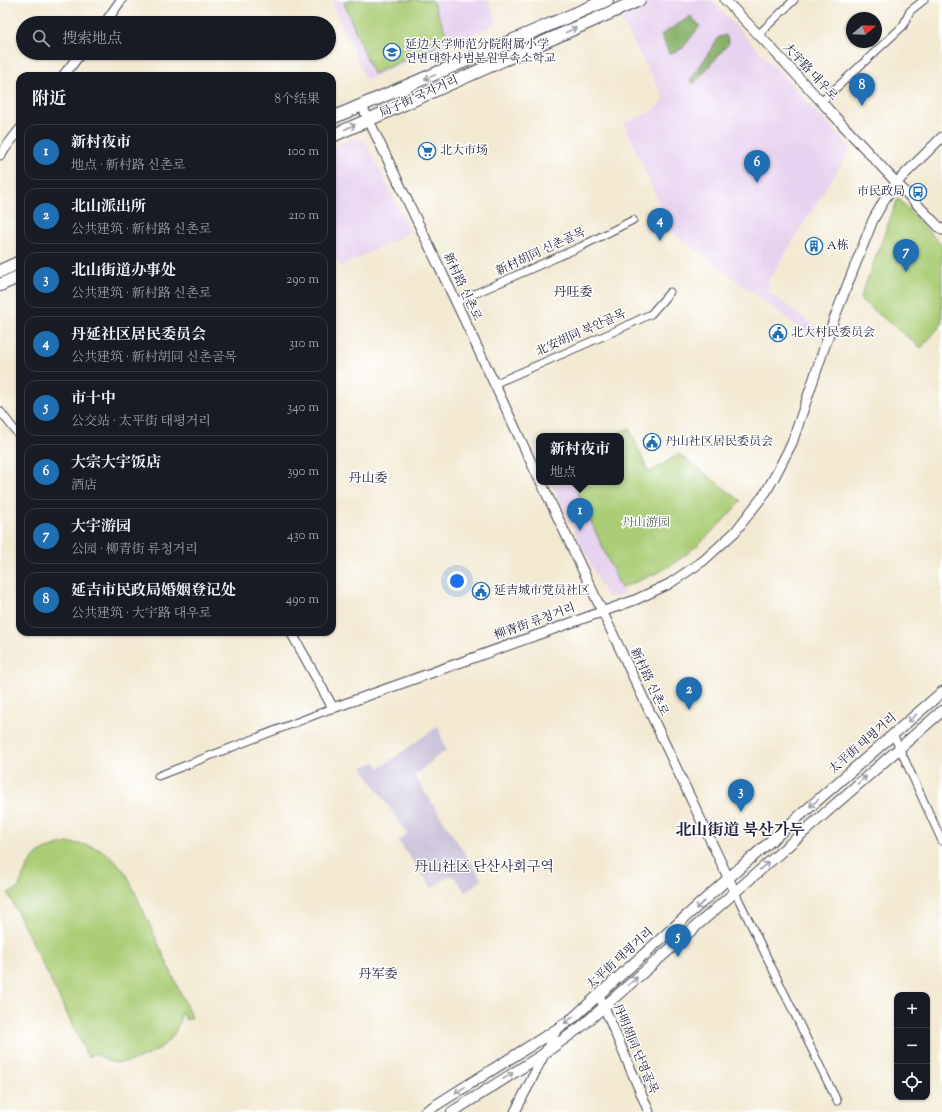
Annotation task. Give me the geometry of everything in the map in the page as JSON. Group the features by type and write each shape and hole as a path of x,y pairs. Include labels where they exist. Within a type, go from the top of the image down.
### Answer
{"main road":[{"name":"局子街 국자거리","path":"336,116 607,0"},
{"name":"局子街 국자거리","path":"336,134 639,0"},
{"path":"0,271 16,264"},
{"path":"0,285 16,278"},
{"name":"太平街 태평거리","path":"425,1112 573,1018 784,829 942,692"},
{"name":"太平街 태평거리","path":"452,1112 574,1033 942,710"}],"street":[{"path":"110,16 121,0"},
{"name":"大宇路 대우로","path":"725,0 759,34 896,184 942,230"},
{"path":"759,34 794,0"},
{"path":"821,102 903,26 910,11 924,0"},
{"path":"66,72 76,60"},
{"name":"新村路 신촌로","path":"362,106 536,472"},
{"path":"0,155 16,135"},
{"name":"柳青街 류청거리","path":"333,708 635,600 669,584 687,572 703,561 735,532 766,492 792,443 834,319 873,220 886,197 896,184 942,137"},
{"name":"新村胡同 신촌골목","path":"456,302 580,247 633,220"},
{"name":"北安胡同 북안골목","path":"494,384 615,332 651,314 670,292"},
{"path":"0,411 16,432"},
{"name":"新村路 신촌로","path":"542,485 735,892"},
{"path":"158,776 333,708 293,636"},
{"path":"893,734 942,841"},
{"path":"735,892 837,1101"},
{"name":"丹明胡同 단명골목","path":"599,995 649,1112"},
{"path":"514,1112 557,1029"}],"shaded area":[{"name":"延边大学师范分院附属小学 연변대학사범분원부속소학교","path":"331,0 488,0 498,23 366,80"},
{"path":"650,0 711,0 851,148 768,281 769,292 818,329 813,338 671,231 624,123 655,110 664,98 618,14"},
{"path":"353,138 362,139 368,146 410,232 340,267 336,259 336,146"},
{"path":"552,485 574,485 624,594 607,598"},
{"path":"438,726 446,750 414,775 482,880 465,892 455,877 449,876 432,888 398,841 407,834 362,767 375,762 380,768"}],"green space":[{"name":"延边大学师范分院附属小学 연변대학사범분원부속소학교","path":"352,0 432,0 449,40 373,74 344,3"},
{"path":"691,16 700,26 682,49 669,54 661,35"},
{"path":"726,35 729,43 694,84 690,81 719,37"},
{"path":"898,198 942,246 942,324 921,348 860,299"},
{"name":"丹山游园","path":"629,428 649,473 679,454 741,501 714,530 683,557 661,571 621,588 574,485 624,485 624,433 618,433"},
{"path":"67,843 86,845 102,851 115,860 127,875 192,1018 186,1020 182,1011 176,1030 162,1047 146,1056 128,1062 112,1062 95,1053 88,1057 8,893 18,889 28,865 34,857 48,849"}],"place":[{"name":"延边大学师范分院附属小学 연변대학사범분원부속소학교","path":"392,52"},
{"name":"延吉市民政局婚姻登记处","path":"862,106"},
{"name":"北大市场","path":"427,151"},
{"name":"大宗大宇饭店","path":"757,183"},
{"name":"市民政局","path":"918,192"},
{"name":"丹延社区居民委员会","path":"660,241"},
{"name":"A栋","path":"814,246"},
{"name":"大宇游园","path":"906,272"},
{"name":"北大村民委员会","path":"778,333"},
{"name":"丹山社区居民委员会","path":"652,442"},
{"name":"新村夜市","path":"580,531"},
{"name":"延吉城市党员社区","path":"481,591"},
{"name":"北山派出所","path":"689,710"},
{"name":"北山街道办事处","path":"741,812"},
{"name":"市十中","path":"678,957"}],"district":[{"name":"丹旺委","path":"573,293"},
{"name":"丹山委","path":"368,479"},
{"name":"北山街道 북산가두","path":"740,831"},
{"name":"丹山社区 단산사회구역","path":"484,868"},
{"name":"丹军委","path":"378,975"}]}
